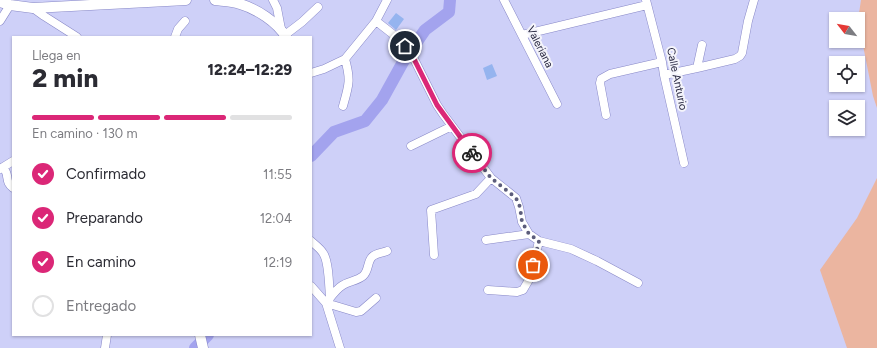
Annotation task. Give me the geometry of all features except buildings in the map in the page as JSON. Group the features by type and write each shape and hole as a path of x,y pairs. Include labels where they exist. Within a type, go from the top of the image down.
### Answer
{"main road":[{"path":"0,2 33,8 83,3 186,0"},
{"path":"215,0 242,4 270,20 284,34"},
{"path":"200,336 203,348"}],"street":[{"path":"273,0 277,8 284,34 302,22 318,6"},
{"path":"312,73 330,67 345,59 376,21 387,0"},
{"name":"Valeriana","path":"504,0 558,104"},
{"path":"664,75 735,59 740,56 742,53 748,21 754,0"},
{"path":"522,35 647,3"},
{"name":"Calle Anturio","path":"647,3 662,62 684,163"},
{"path":"0,21 10,5"},
{"path":"33,8 74,36"},
{"path":"376,21 400,39 411,53 437,105 452,126 491,178 516,198 520,207 522,222 529,234 539,241 571,249 638,283"},
{"path":"175,36 178,29 185,22"},
{"path":"697,68 702,45"},
{"path":"343,106 349,78 345,59"},
{"path":"606,115 600,83 601,79 610,74 662,62"},
{"path":"411,146 452,126"},
{"path":"2,168 12,162"},
{"path":"2,168 12,169"},
{"path":"2,168 7,175 9,185 12,187"},
{"path":"434,255 431,210 476,194 491,178"},
{"path":"486,240 529,234"},
{"path":"488,290 517,292 523,290 530,278 539,241"},
{"path":"312,242 323,253 325,258 328,300 340,348"},
{"path":"328,300 343,284 361,278 366,272 374,255 387,251"},
{"path":"312,287 328,300 356,312 361,311 376,298"},
{"path":"105,348 107,336"}],"shaded area":[{"path":"861,0 877,0 877,108 873,96 864,48 865,48 865,12 859,12"},
{"path":"877,178 877,348 847,348 820,270 857,218"}],"waterway":[{"path":"312,155 334,132 365,121 382,100 403,62 425,30 449,12 450,0"},
{"path":"195,348 207,336"}],"way so far":[{"path":"472,153 491,178 516,198 520,207 522,222 529,234 539,241 533,265"}],"route":[{"path":"405,46 411,53 437,105 472,153"}]}
